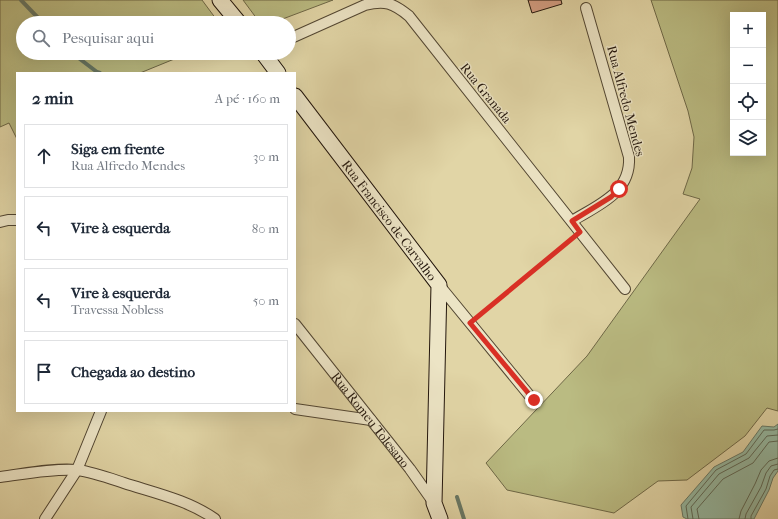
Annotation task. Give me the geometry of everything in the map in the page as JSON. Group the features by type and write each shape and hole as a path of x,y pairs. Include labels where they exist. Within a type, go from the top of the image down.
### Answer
{"street":[{"path":"220,0 233,16"},
{"name":"Rua Granada","path":"296,36 365,4 388,2 398,8 408,16 626,289"},
{"name":"Rua Alfredo Mendes","path":"572,221 611,197 619,189 630,167 629,157 586,8"},
{"path":"268,60 277,72"},
{"name":"Rua Francisco de Carvalho","path":"296,97 439,285 434,503"},
{"path":"0,222 16,220"},
{"path":"439,285 534,400"},
{"name":"Rua Romeu Tolesano","path":"296,325 410,469 434,503 440,519"},
{"path":"296,409 371,420"},
{"path":"46,519 77,470 101,412"},
{"path":"0,476 77,470 99,475 176,499 202,510 215,519"}],"path":[{"path":"470,323 580,232"}],"shaded area":[{"path":"0,0 202,0 214,16 16,16 16,60 172,60 142,72 16,72 16,137 9,123 0,127"},
{"path":"243,0 333,0 291,16 255,16"},
{"path":"651,0 778,0 778,411 767,408 745,436 687,480 658,481 614,513 507,490 486,463 587,356 700,199 683,194 692,168 694,137 688,111"}],"water":[{"path":"778,424 778,471 773,478 769,490 754,519 687,519 683,517 681,505 714,467 743,452 762,426 774,427"}],"building":[{"path":"528,0 561,0 562,4 532,13"}],"waterway":[{"path":"21,0 36,16"},
{"path":"81,60 97,72"},
{"path":"457,497 464,519"}],"route":[{"path":"534,400 470,323 580,232 572,221 611,197 619,189"}]}
